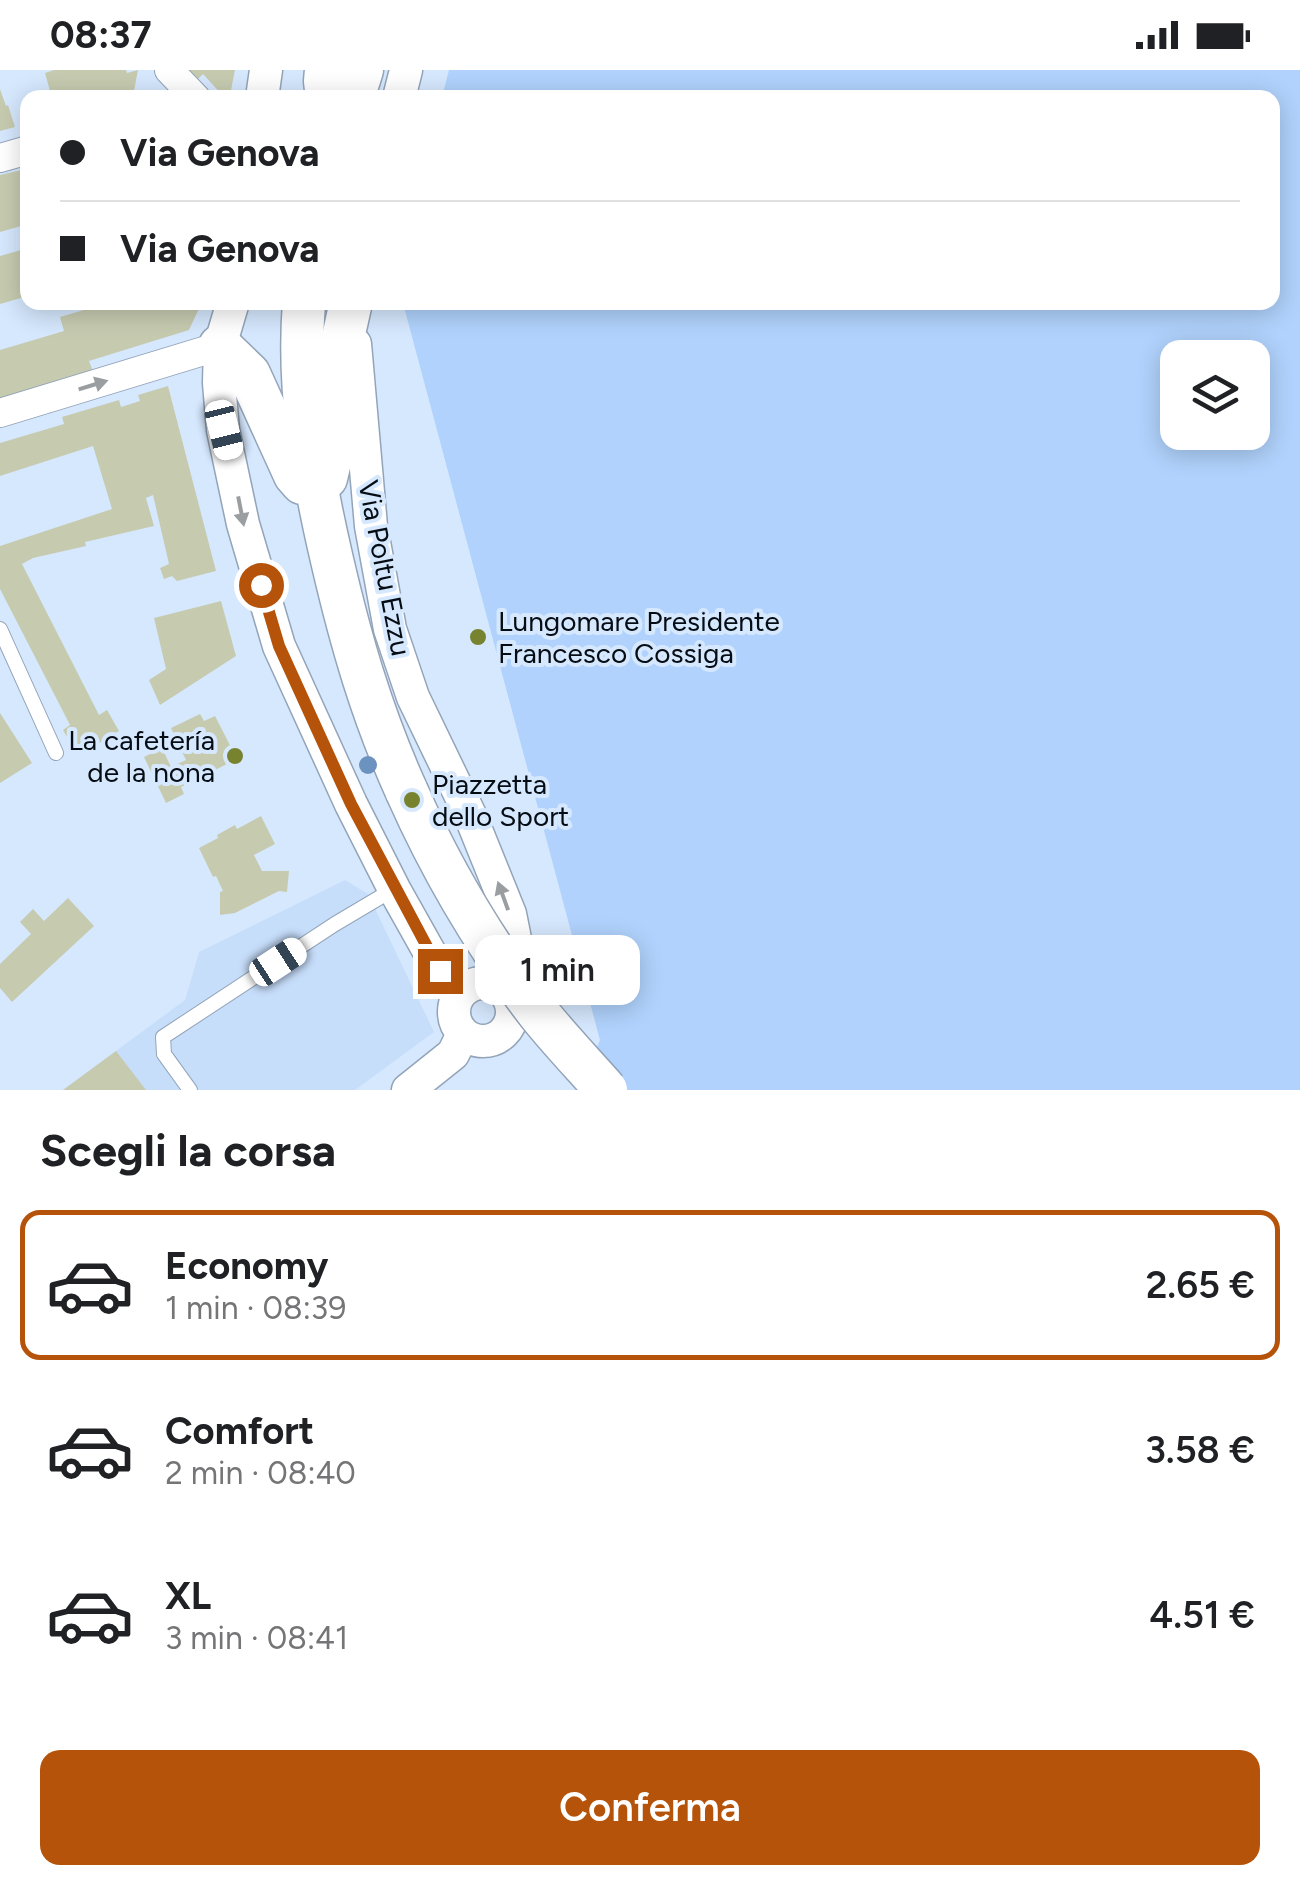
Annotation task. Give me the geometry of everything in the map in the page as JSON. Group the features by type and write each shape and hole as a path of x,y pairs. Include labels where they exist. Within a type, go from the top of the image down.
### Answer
{"main road":[{"path":"303,310 301,346 306,435 359,669 384,742 427,838 485,938 541,1016 606,1090"},
{"path":"319,503 332,454 341,347 352,310"},
{"path":"220,346 249,374 295,475 319,503"}],"street":[{"path":"169,70 188,90"},
{"path":"230,310 220,346 224,430 243,524 279,646 394,889 457,996"},
{"name":"Via Poltu Ezzu","path":"354,310 371,526 390,629 413,697 470,815 510,914 514,962 502,989"},
{"path":"0,413 220,346"},
{"path":"483,982 502,989 512,1006 502,1034 486,1041 464,1034 453,1014 457,996 483,982"},
{"path":"408,1090 454,1054 464,1034"}],"lane":[{"path":"0,629 56,753"},
{"path":"190,1090 164,1054 162,1038 394,889"}],"shaded area":[{"path":"449,70 1300,70 1300,1090 579,1090 600,1040 405,310 1280,310 1280,90 444,90"},
{"path":"345,880 368,894 434,1032 355,1090 63,1090 185,1000 199,952"}],"building":[{"path":"138,70 134,90 50,90 45,73"},
{"path":"187,70 235,70 231,90 218,90 203,74 197,80"},
{"path":"0,89 15,127 0,131"},
{"path":"20,170 20,226 0,232 0,175"},
{"path":"20,250 20,298 0,304 0,256"},
{"path":"84,310 198,310 189,330 89,361 94,374 0,402 0,350 64,331 60,317"},
{"path":"168,386 216,571 177,581 172,576 164,579 160,568 169,564 153,495 146,498 154,526 85,542 86,546 22,564 99,715 107,710 119,731 85,752 82,748 75,751 63,730 70,725 0,589 0,546 112,509 93,446 0,476 0,443 64,424 62,417 119,400 121,407 140,401 138,395"},
{"path":"221,601 236,656 160,705 149,680 166,669 154,618"},
{"path":"0,713 32,763 0,783"},
{"path":"200,714 204,721 215,716 237,759 181,787 184,794 166,803 144,757 162,748 171,767 186,760 171,728"},
{"path":"261,816 275,844 254,855 262,871 289,871 287,892 279,891 235,913 220,915 223,891 199,848 235,825 237,829"},
{"path":"68,898 94,926 12,1002 0,988 0,964 31,934 20,922 33,909 44,921"},
{"path":"116,1051 146,1090 63,1090"}],"place":[{"name":"Lungomare Presidente Francesco Cossiga","path":"478,637"},
{"name":"La cafetería de la nona","path":"235,756"},
{"name":"Piazzetta dello Sport","path":"412,800"}],"route":[{"path":"261,585 279,646 351,804 440,971"}]}
